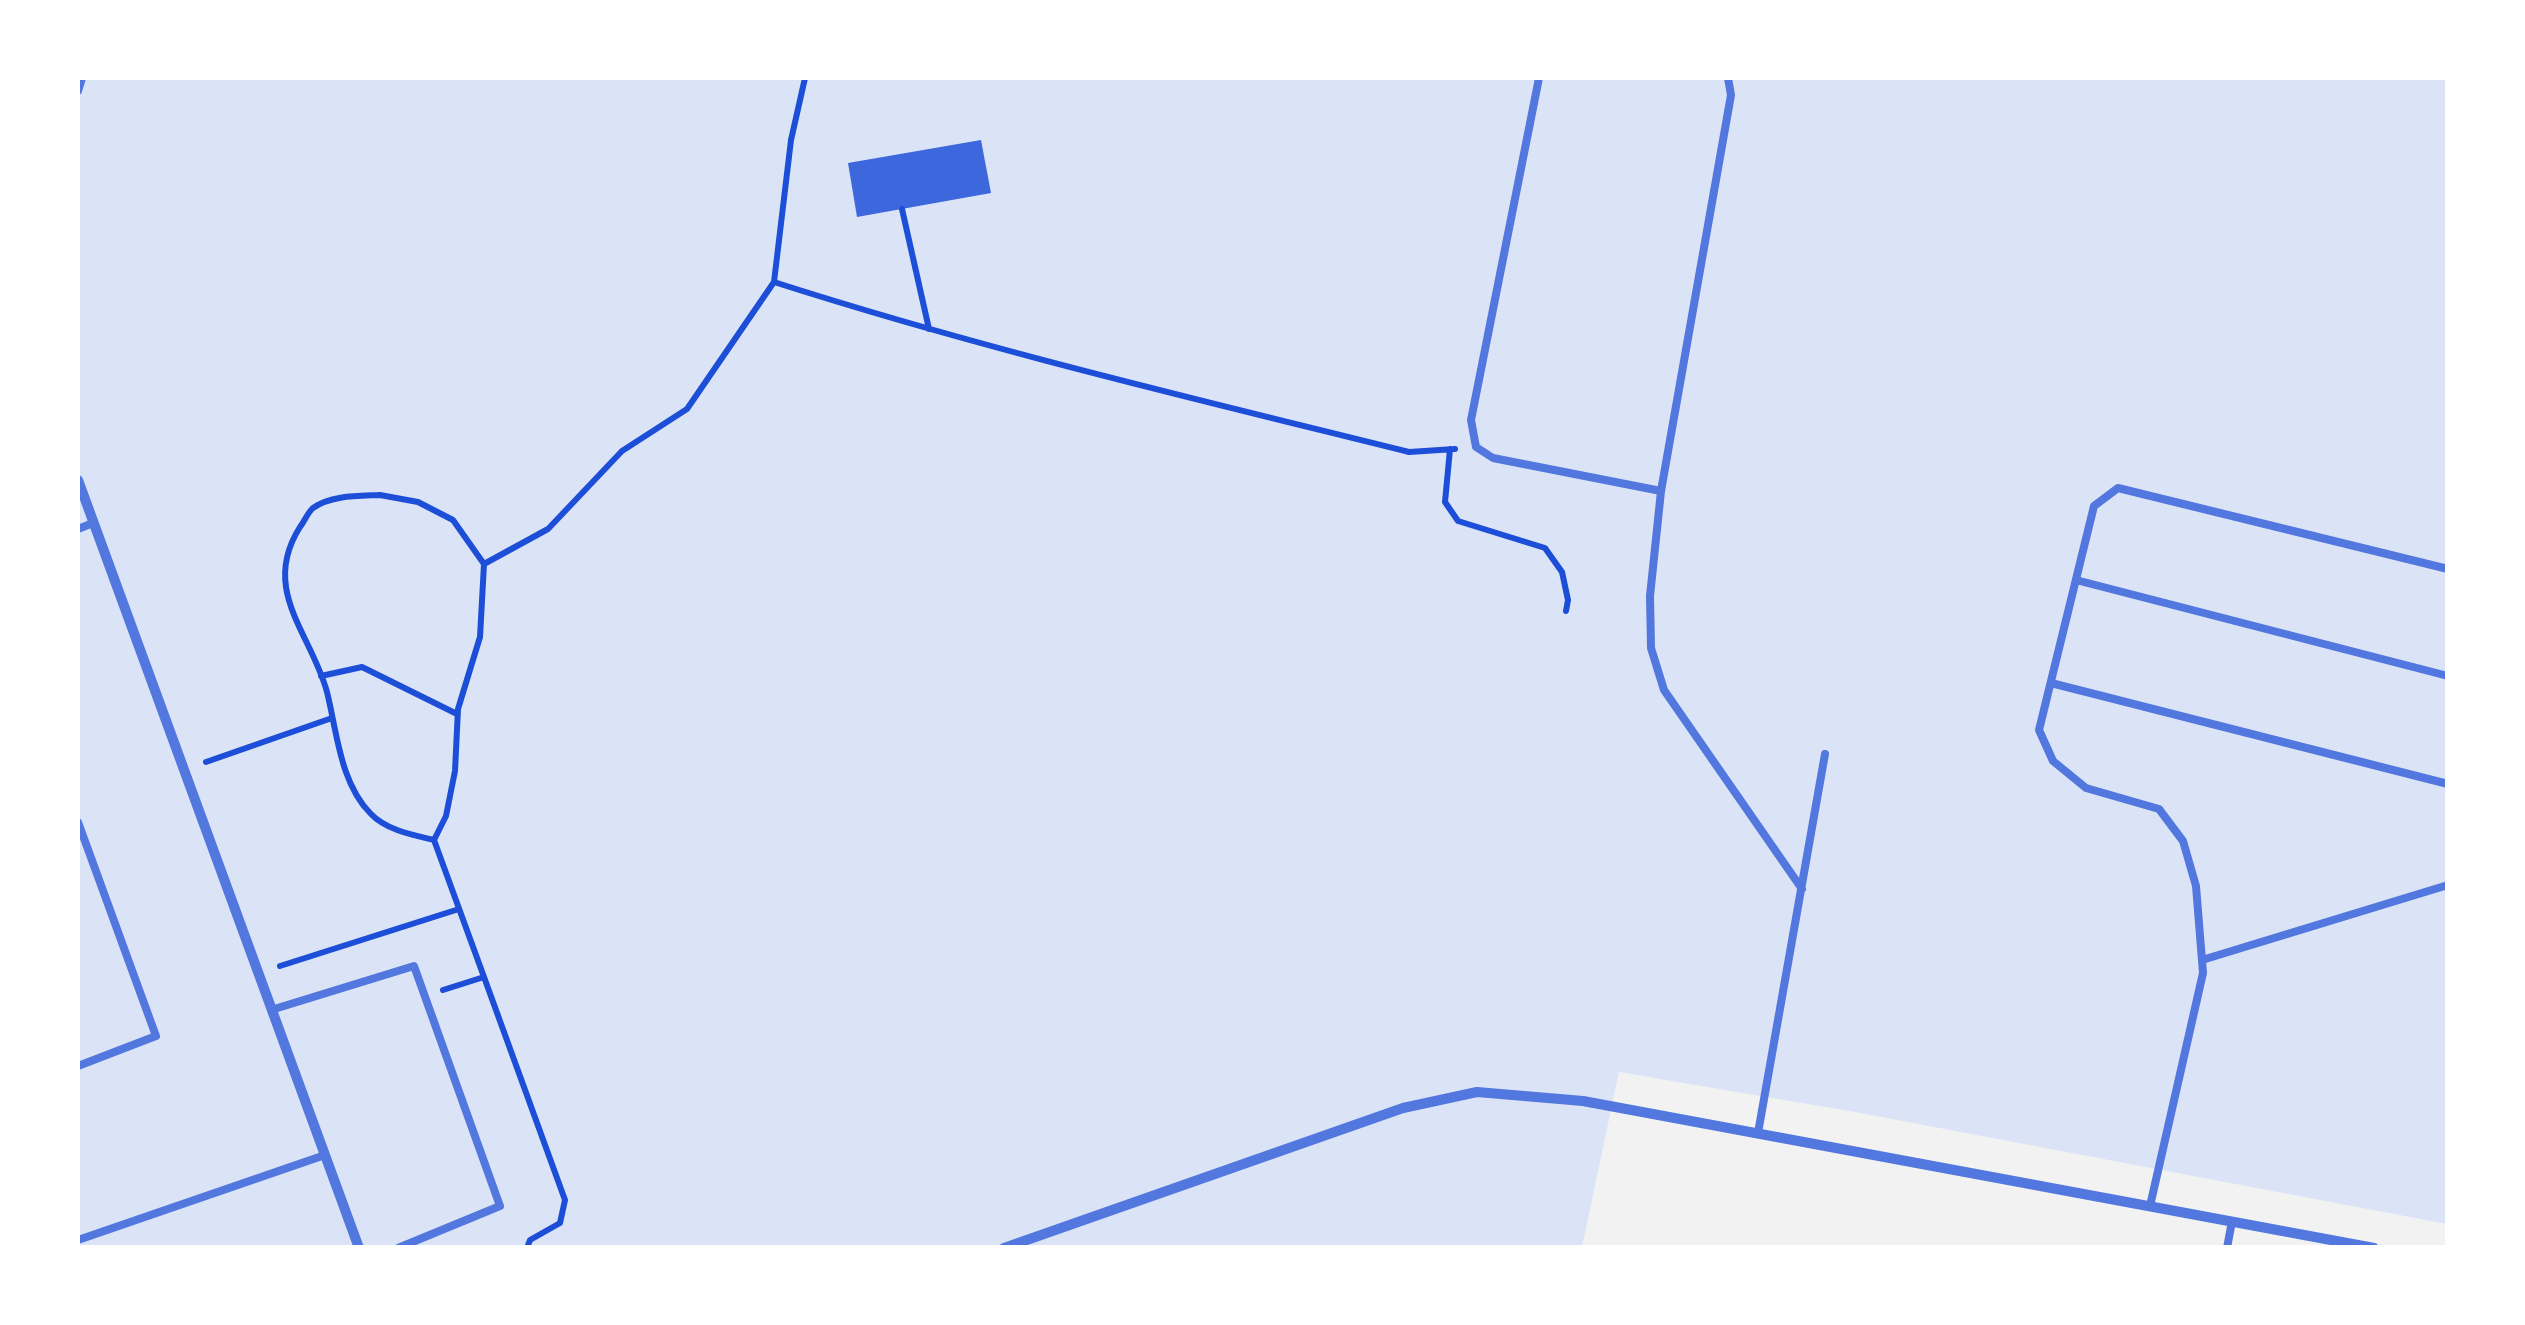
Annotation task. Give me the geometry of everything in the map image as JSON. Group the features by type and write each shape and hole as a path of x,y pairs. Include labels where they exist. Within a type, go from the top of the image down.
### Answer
{"street":[{"path":"78,480 359,1248"},
{"path":"1004,1248 1403,1108 1478,1092 1584,1100 2374,1248"}],"lane":[{"path":"78,91 82,78"},
{"path":"1540,78 1470,420 1476,447 1493,458 1661,491"},
{"path":"1728,78 1731,95 1661,491 1650,596 1651,648 1664,690 1802,889"},
{"path":"2150,1206 2204,973 2196,886 2184,842 2159,808 2086,788 2053,760 2039,730 2094,506 2118,488 2448,569"},
{"path":"78,529 93,522"},
{"path":"2076,580 2448,676"},
{"path":"2051,683 2448,784"},
{"path":"1758,1133 1825,754"},
{"path":"78,822 156,1036 78,1066"},
{"path":"2202,960 2448,884"},
{"path":"272,1010 414,966 500,1206 398,1248"},
{"path":"78,1240 325,1155"},
{"path":"2228,1248 2232,1221"}],"path":[{"path":"484,564 548,528 622,451 687,409 774,282 791,140 805,78"},
{"path":"902,208 929,329"},
{"path":"774,282 929,329 1409,452 1476,447"},
{"path":"1450,449 1445,502 1458,521 1544,548 1562,572 1568,600 1566,611"},
{"path":"434,840 402,833 371,815 343,768 320,676 292,609 282,573 292,540 312,508 346,496 380,495 418,502 453,520 484,564 480,637 457,714 455,771 446,816 434,840 565,1200 560,1223 530,1240 527,1248"},
{"path":"320,676 362,667 457,714"},
{"path":"184,770 332,718"},
{"path":"258,973 459,909"},
{"path":"425,996 484,977"}],"shaded area":[{"path":"78,78 2447,78 2447,1224 1855,1112 1619,1072 1582,1247 78,1247"}],"building":[{"path":"981,140 991,193 857,217 848,163"}]}
